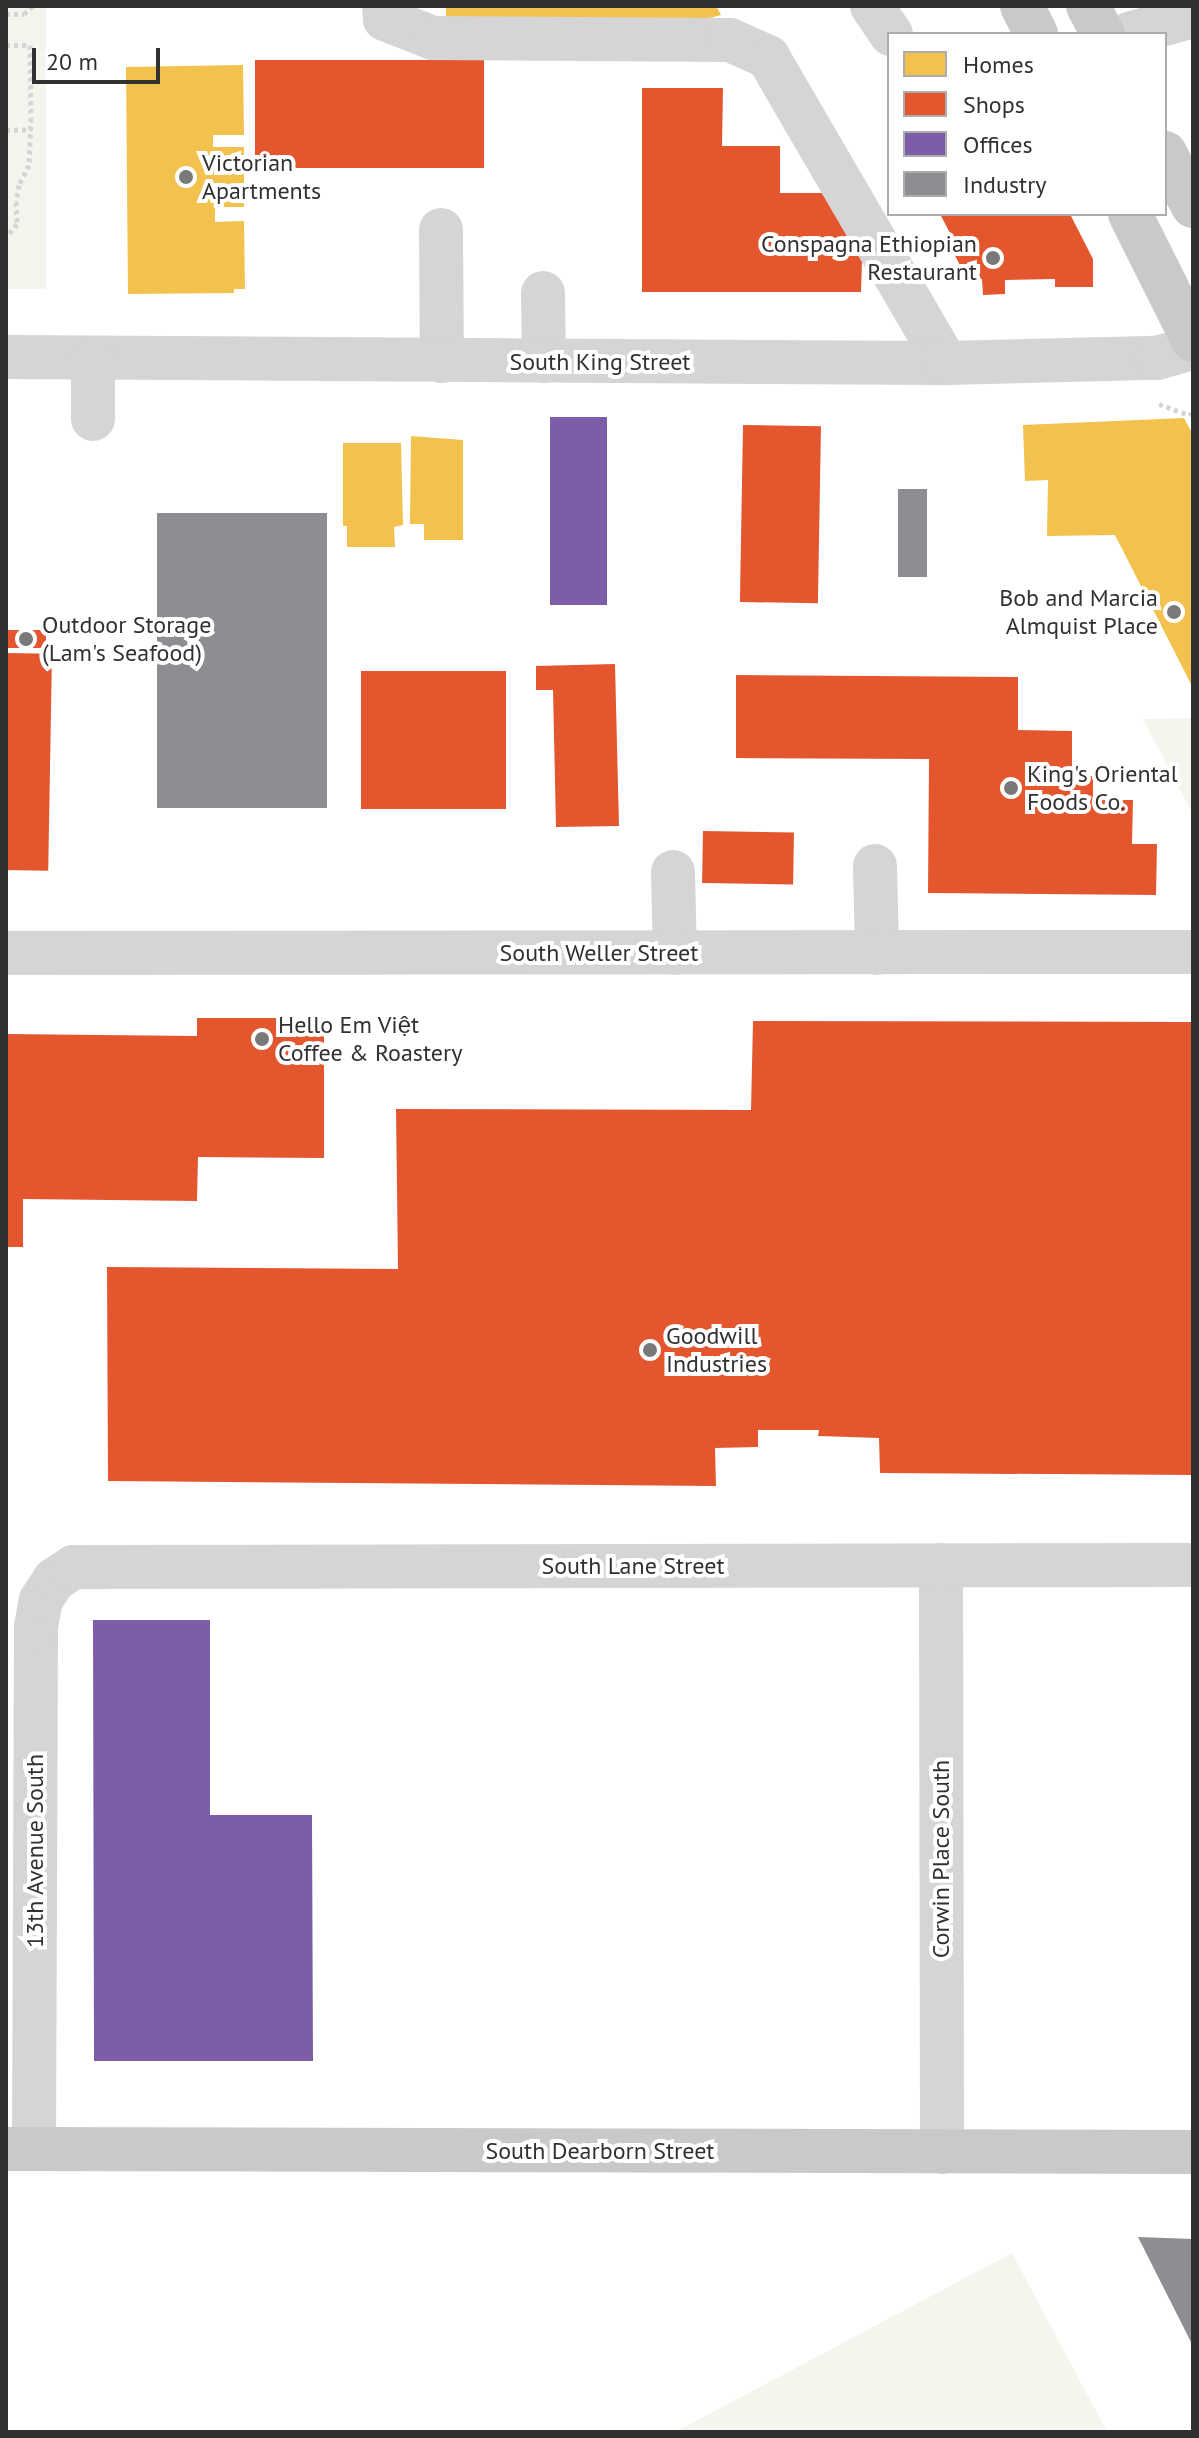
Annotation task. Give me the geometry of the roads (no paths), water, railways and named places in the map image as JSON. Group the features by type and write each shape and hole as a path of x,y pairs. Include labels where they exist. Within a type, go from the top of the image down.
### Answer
{"main road":[{"path":"1022,6 1035,32"},
{"path":"1088,6 1102,32"},
{"path":"1167,157 1193,206"},
{"path":"1131,216 1193,340"},
{"name":"South Dearborn Street","path":"20,2149 1193,2152"}],"street":[{"path":"384,6 385,19 433,38 730,40 768,57 946,363"},
{"path":"872,6 890,32"},
{"path":"1136,32 1193,16"},
{"path":"441,230 442,361"},
{"path":"543,293 544,361"},
{"name":"South King Street","path":"6,357 946,363 1157,358 1193,348"},
{"path":"93,358 93,419"},
{"path":"875,866 877,953"},
{"path":"673,872 675,953"},
{"name":"South Weller Street","path":"6,953 1193,952"},
{"name":"Corwin Place South","path":"941,1565 942,2152"},
{"name":"South Lane Street","path":"73,1567 1193,1565"},
{"name":"13th Avenue South","path":"20,2149 36,1627 41,1600 54,1580 73,1567"}],"place":[{"name":"Victorian Apartments","path":"186,177"},
{"name":"Conspagna Ethiopian Restaurant","path":"993,258"},
{"name":"Bob and Marcia Almquist Place","path":"1174,612"},
{"name":"Outdoor Storage (Lam's Seafood)","path":"26,639"},
{"name":"King's Oriental Foods Co.","path":"1011,788"},
{"name":"Hello Em Việt Coffee & Roastery","path":"262,1039"},
{"name":"Goodwill Industries","path":"650,1350"}]}
